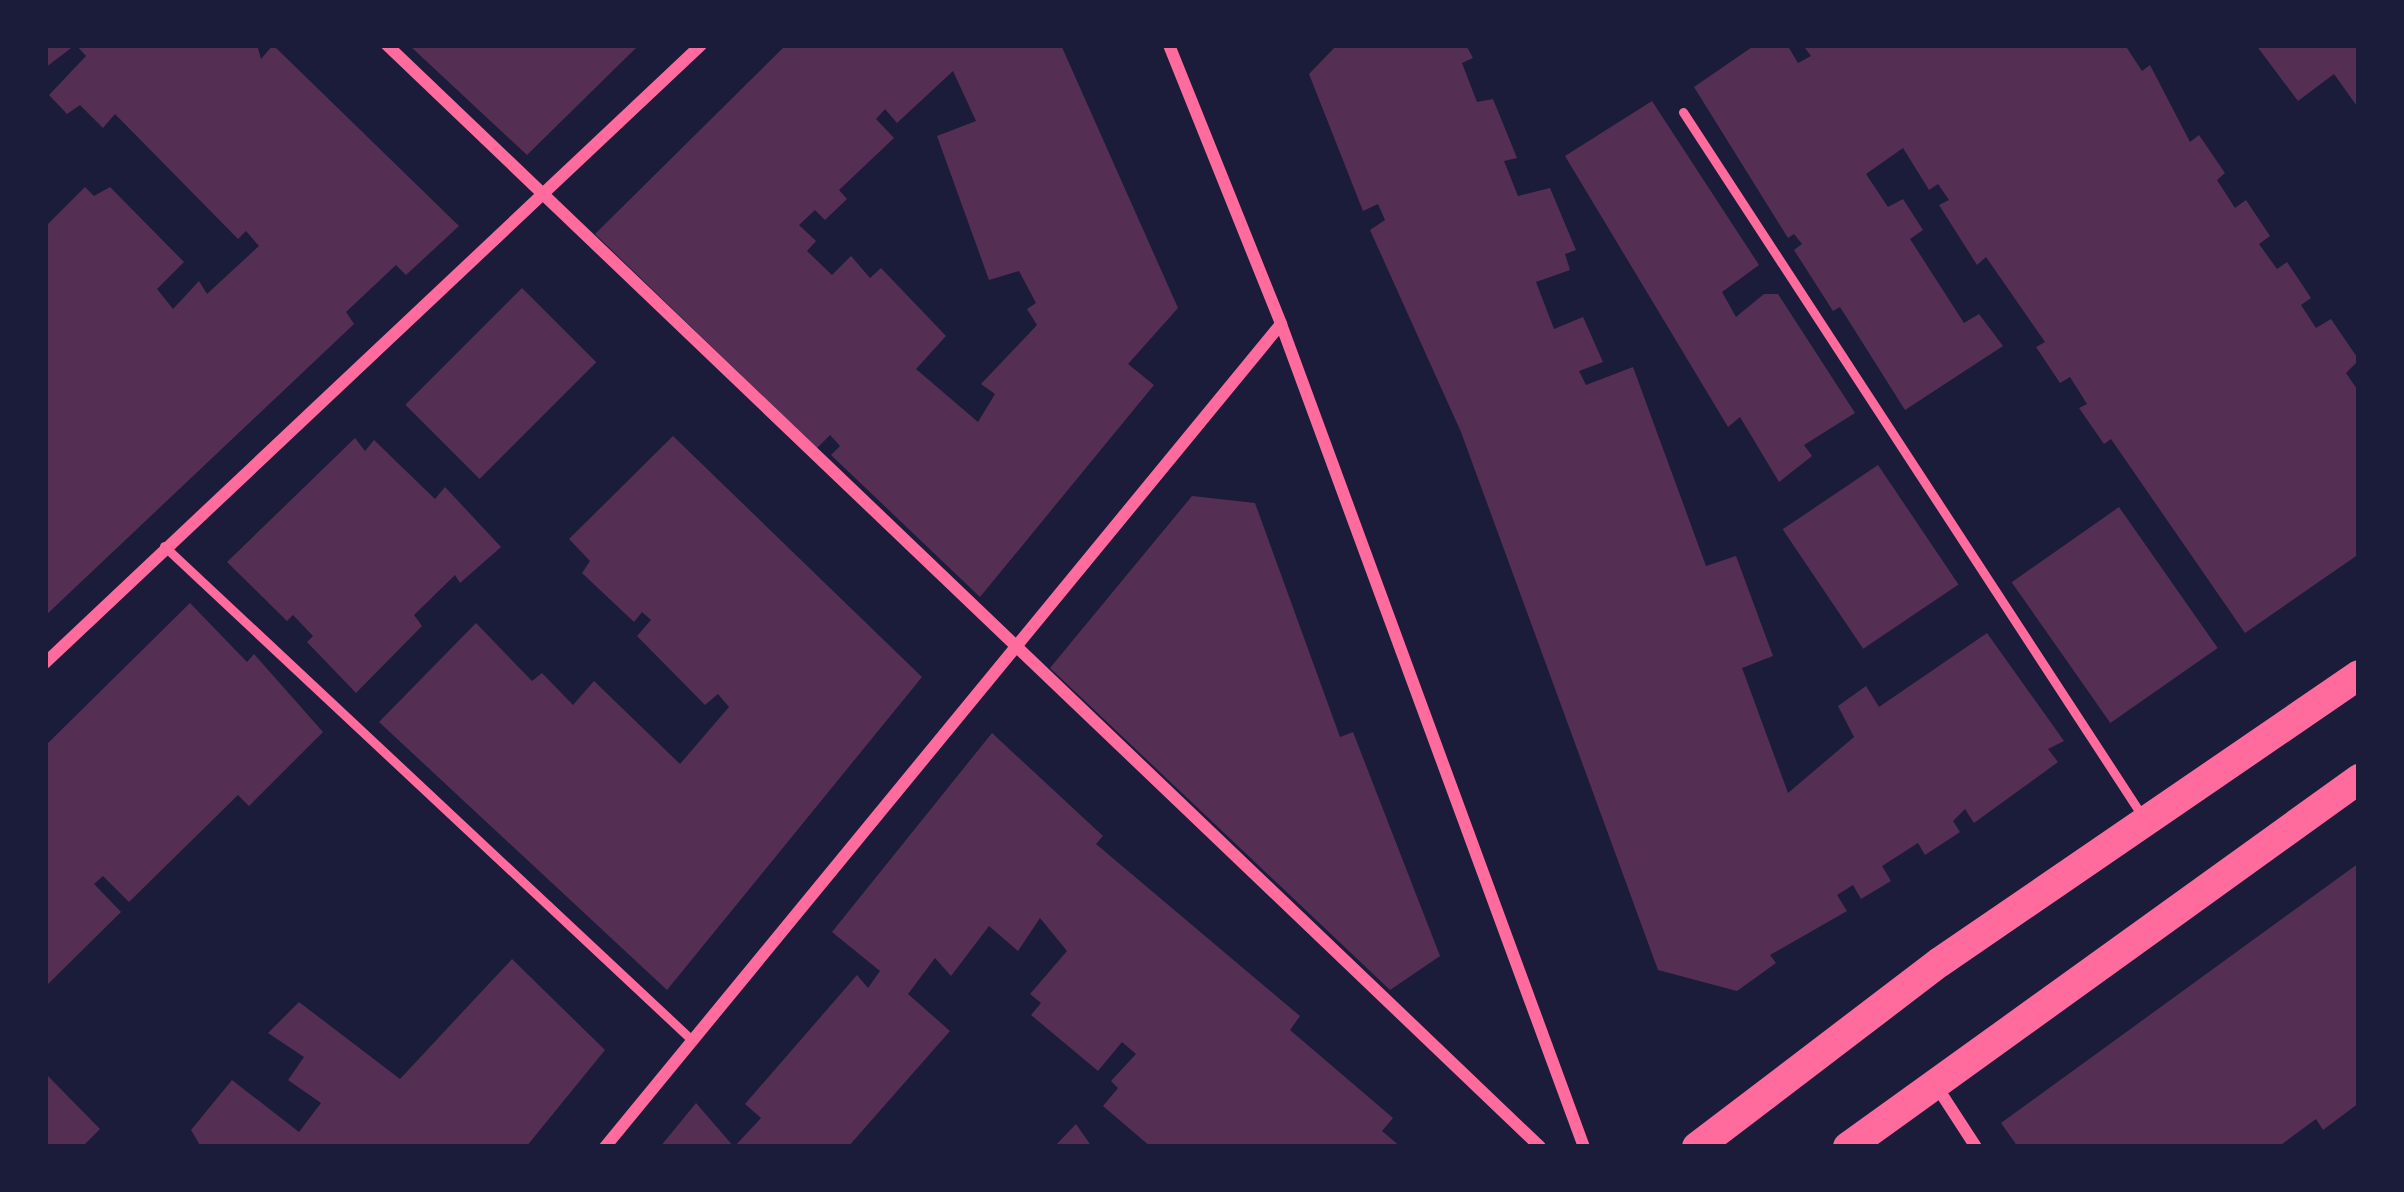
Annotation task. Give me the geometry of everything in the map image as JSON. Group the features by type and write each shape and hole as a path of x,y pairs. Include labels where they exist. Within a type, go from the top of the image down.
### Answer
{"main road":[{"path":"1696,1147 1940,962 2359,675"},
{"path":"1848,1147 2359,779"}],"street":[{"path":"387,45 1540,1147"},
{"path":"45,663 539,190 700,45"},
{"path":"1169,45 1281,324 1584,1147"},
{"path":"605,1147 1281,324"},
{"path":"1936,1086 1976,1147"}],"lane":[{"path":"1684,112 2147,824"},
{"path":"164,546 693,1040"}],"building":[{"path":"45,45 75,45 45,68"},
{"path":"76,45 257,45 261,59 273,45 459,226 406,275 396,265 346,312 354,324 45,616 45,227 85,187 94,196 110,187 184,262 157,289 173,309 199,281 207,294 259,246 246,231 238,239 115,114 103,128 80,105 67,114 49,95 86,56"},
{"path":"409,45 639,45 527,155"},
{"path":"786,45 1061,45 1178,308 1128,364 1154,385 980,597 831,455 840,446 830,435 817,448 595,234","holes":["953,71 976,121 937,136 989,280 1019,271 1036,303 1027,309 1037,325 981,384 995,394 978,422 916,369 946,336 881,268 870,278 851,256 832,275 807,251 816,241 799,225 815,210 825,220 847,199 839,190 894,138 876,119 885,109 897,123"]},
{"path":"1337,45 1466,45 1473,58 1462,63 1477,102 1493,99 1517,158 1504,161 1518,196 1550,188 1576,250 1565,254 1570,270 1536,282 1554,329 1583,317 1603,362 1579,371 1586,385 1633,367 1706,566 1736,556 1773,656 1742,668 1788,793 1854,737 1838,706 1866,686 1879,707 1987,633 2064,741 2048,749 2058,762 1974,823 1965,809 1953,821 1960,832 1925,855 1918,843 1882,866 1891,881 1861,899 1853,885 1837,895 1847,911 1770,955 1776,963 1737,991 1658,970 1461,432 1370,230 1385,220 1378,204 1363,211 1309,74"},
{"path":"1755,45 1789,48 1798,63 1811,56 1803,45 2125,45 2142,71 2150,65 2190,142 2199,135 2225,173 2217,180 2235,208 2246,200 2270,236 2259,244 2277,269 2287,262 2311,298 2301,305 2316,328 2331,319 2359,360 2346,373 2359,392 2359,554 2245,633 2111,439 2104,444 2079,408 2087,404 2070,377 2060,383 2036,347 2045,342 1986,257 1977,265 1939,205 1949,200 1938,184 1929,190 1903,148 1866,174 1888,207 1903,199 1923,230 1910,239 1964,323 1979,314 2003,346 1905,410 1840,307 1833,311 1794,250 1802,244 1794,234 1788,238 1694,87"},
{"path":"2256,45 2359,45 2359,109 2334,74 2298,101"},
{"path":"1652,101 1759,265 1722,292 1736,317 1764,294 1778,294 1855,413 1804,445 1812,456 1779,482 1740,417 1728,427 1565,156"},
{"path":"522,288 596,362 480,479 405,405"},
{"path":"673,436 922,677 667,990 379,722 476,623 532,681 542,673 573,705 594,681 680,764 729,707 718,694 705,705 637,636 651,620 642,612 634,622 582,573 590,561 569,539"},
{"path":"355,438 365,451 374,440 435,499 445,487 501,547 460,583 455,575 414,615 422,626 356,693 307,642 313,636 293,615 287,621 227,562"},
{"path":"1878,465 1959,584 1863,649 1783,529"},
{"path":"1192,496 1255,503 1340,737 1353,732 1440,956 1390,990 1050,668"},
{"path":"2119,507 2218,648 2110,723 2012,582"},
{"path":"190,603 247,662 254,654 323,732 249,806 238,795 129,902 103,876 94,884 121,912 45,987 45,746"},
{"path":"992,733 1103,836 1096,844 1300,1016 1290,1030 1393,1118 1382,1131 1401,1147 1151,1147 1103,1106 1118,1088 1111,1081 1136,1054 1122,1042 1098,1071 1031,1015 1041,1003 1030,994 1067,951 1040,918 1018,951 989,926 951,976 935,958 908,994 950,1031 848,1147 734,1147 761,1118 745,1104 857,975 868,988 880,971 832,932"},
{"path":"2359,863 2359,1103 2323,1130 2316,1119 2278,1147 2018,1147 2001,1123"},
{"path":"512,959 605,1050 526,1147 201,1147 191,1130 232,1080 299,1132 321,1103 288,1080 304,1057 268,1033 299,1002 400,1079"},
{"path":"45,1073 100,1129 82,1147 45,1147"},
{"path":"696,1103 734,1147 660,1147"},
{"path":"1076,1124 1092,1147 1054,1147"}]}
